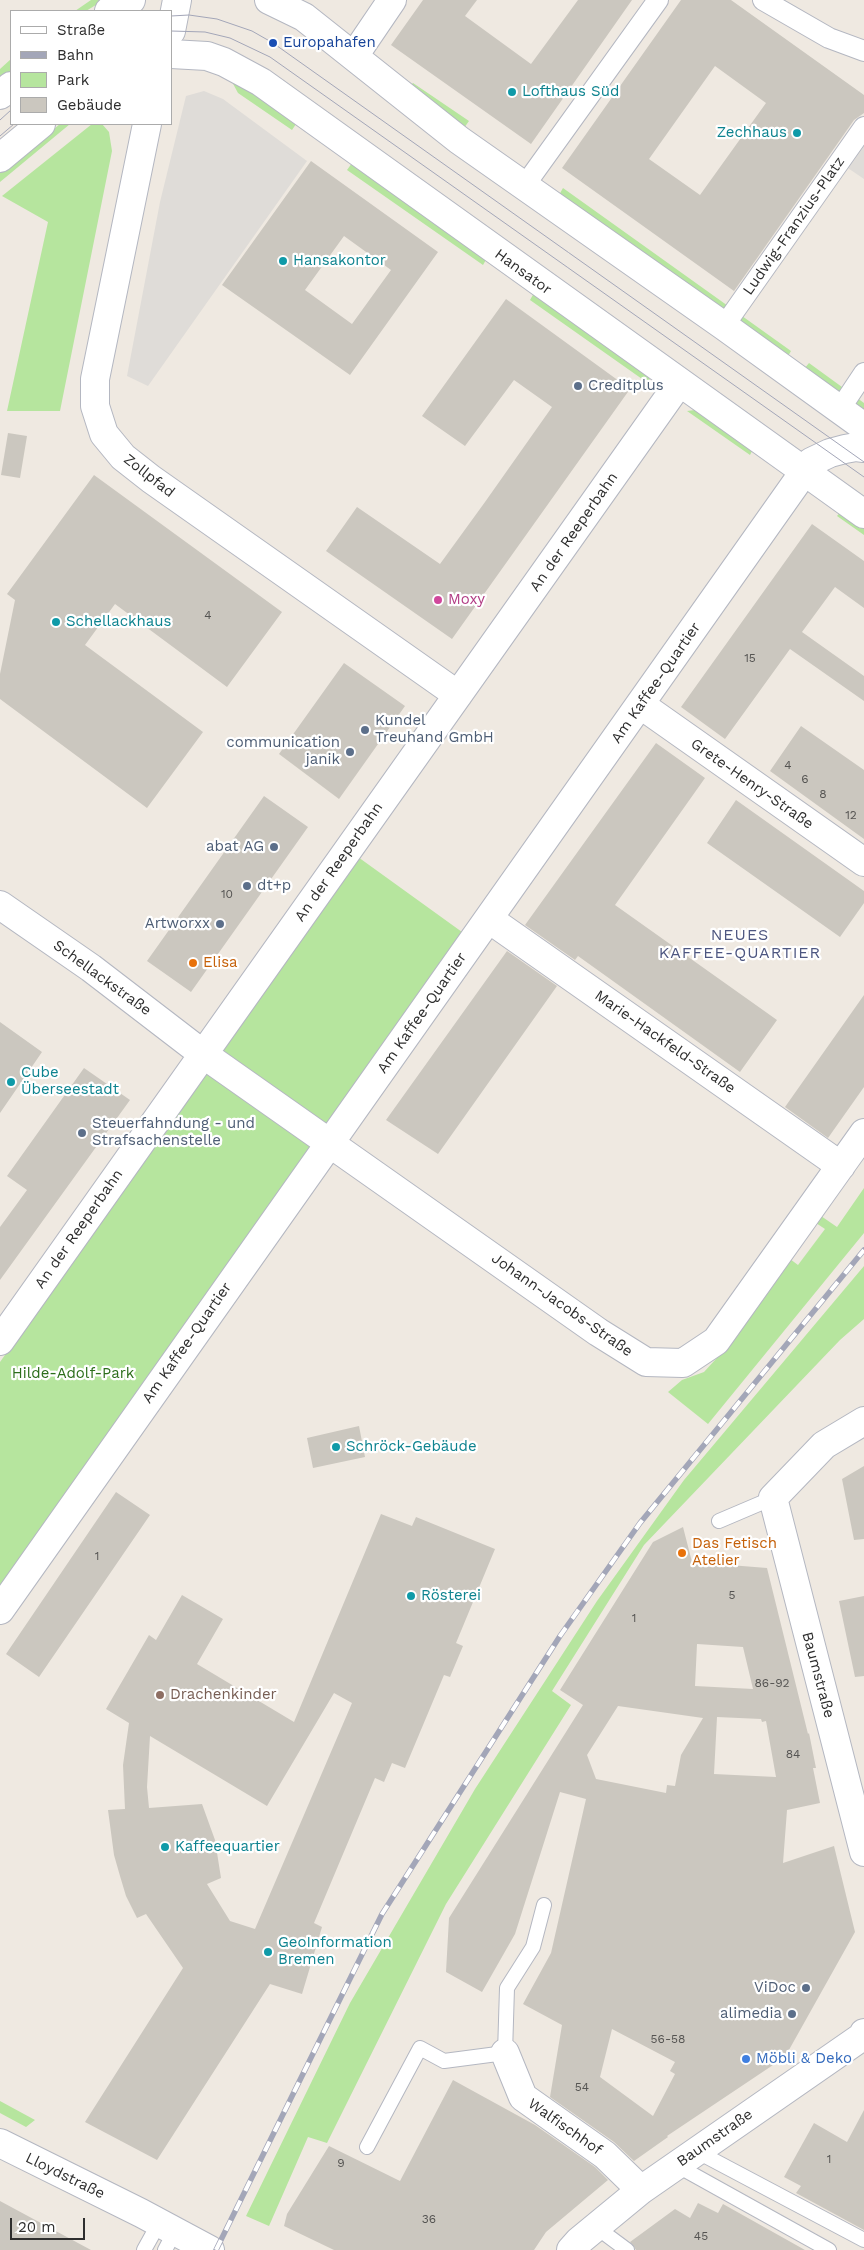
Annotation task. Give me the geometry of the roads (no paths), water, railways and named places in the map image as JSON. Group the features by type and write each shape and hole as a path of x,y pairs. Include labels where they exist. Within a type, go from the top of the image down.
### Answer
{"street":[{"path":"111,10 131,0"},
{"path":"172,26 177,0"},
{"path":"269,0 304,18 354,56 398,94 459,140 864,427"},
{"path":"354,56 392,0"},
{"path":"525,185 658,0"},
{"path":"763,0 829,38 864,51"},
{"name":"Hansator","path":"172,54 207,56 224,62 261,82 864,514"},
{"path":"0,95 10,87"},
{"path":"0,158 39,125"},
{"name":"Zollpfad","path":"147,125 95,379 95,406 104,434 124,457 151,479 458,695"},
{"name":"Ludwig-Franzius-Platz","path":"724,326 864,127"},
{"path":"840,409 864,373"},
{"name":"An der Reeperbahn","path":"0,1341 679,383"},
{"name":"Am Kaffee-Quartier","path":"0,1610 804,472 812,462 830,453 856,446 864,448"},
{"name":"Grete-Henry-Straße","path":"641,705 864,862"},
{"name":"Schellackstraße","path":"0,905 91,968 203,1054 330,1142"},
{"name":"Marie-Hackfeld-Straße","path":"489,919 841,1166"},
{"name":"Johann-Jacobs-Straße","path":"330,1142 598,1332 646,1362 682,1363 716,1341 864,1134"},
{"path":"773,1498 824,1445 864,1421"},
{"name":"Baumstraße","path":"773,1498 864,1852"},
{"name":"Baumstraße","path":"571,2250 579,2240 641,2190 864,2035"},
{"name":"Walfischhof","path":"505,2053 523,2097 605,2155 641,2190"},
{"name":"Lloydstraße","path":"0,2144 166,2235 210,2250"}],"lane":[{"path":"719,1521 773,1498"},
{"path":"367,2147 420,2048 444,2061 505,2053 507,1988 533,1946 544,1905"},
{"path":"686,2158 864,2240"},
{"path":"686,2158 829,2250"},
{"path":"596,2227 627,2250"},
{"path":"144,2250 166,2235"}],"tram line":[{"path":"172,16 189,15 217,19 252,31 273,43 864,462"},
{"path":"172,31 205,32 230,38 270,57 864,477"},
{"path":"0,120 10,111"},
{"path":"0,136 13,125"}],"railway":[{"path":"216,2250 382,1914 560,1636 640,1523 864,1250"}],"place":[{"name":"Europahafen","path":"273,43"},
{"name":"Lofthaus Süd","path":"512,92"},
{"name":"Zechhaus","path":"797,133"},
{"name":"Hansakontor","path":"283,261"},
{"name":"Creditplus","path":"578,386"},
{"name":"Moxy","path":"438,600"},
{"name":"Schellackhaus","path":"56,622"},
{"name":"Kundel Treuhand GmbH","path":"365,730"},
{"name":"communication janik","path":"350,752"},
{"name":"abat AG","path":"274,847"},
{"name":"dt+p","path":"247,886"},
{"name":"Artworxx","path":"220,924"},
{"name":"Elisa","path":"193,963"},
{"name":"Cube Überseestadt","path":"11,1082"},
{"name":"Steuerfahndung - und Strafsachenstelle","path":"82,1133"},
{"name":"Schröck-Gebäude","path":"336,1447"},
{"name":"Das Fetisch Atelier","path":"682,1553"},
{"name":"Rösterei","path":"411,1596"},
{"name":"Drachenkinder","path":"160,1695"},
{"name":"Kaffeequartier","path":"165,1847"},
{"name":"GeoInformation Bremen","path":"268,1952"},
{"name":"ViDoc","path":"806,1988"},
{"name":"alimedia","path":"792,2014"},
{"name":"Möbli & Deko","path":"746,2059"}],"district":[{"name":"NEUES KAFFEE-QUARTIER","path":"740,944"}],"park label":[{"name":"Hilde-Adolf-Park","path":"73,1374"}]}
